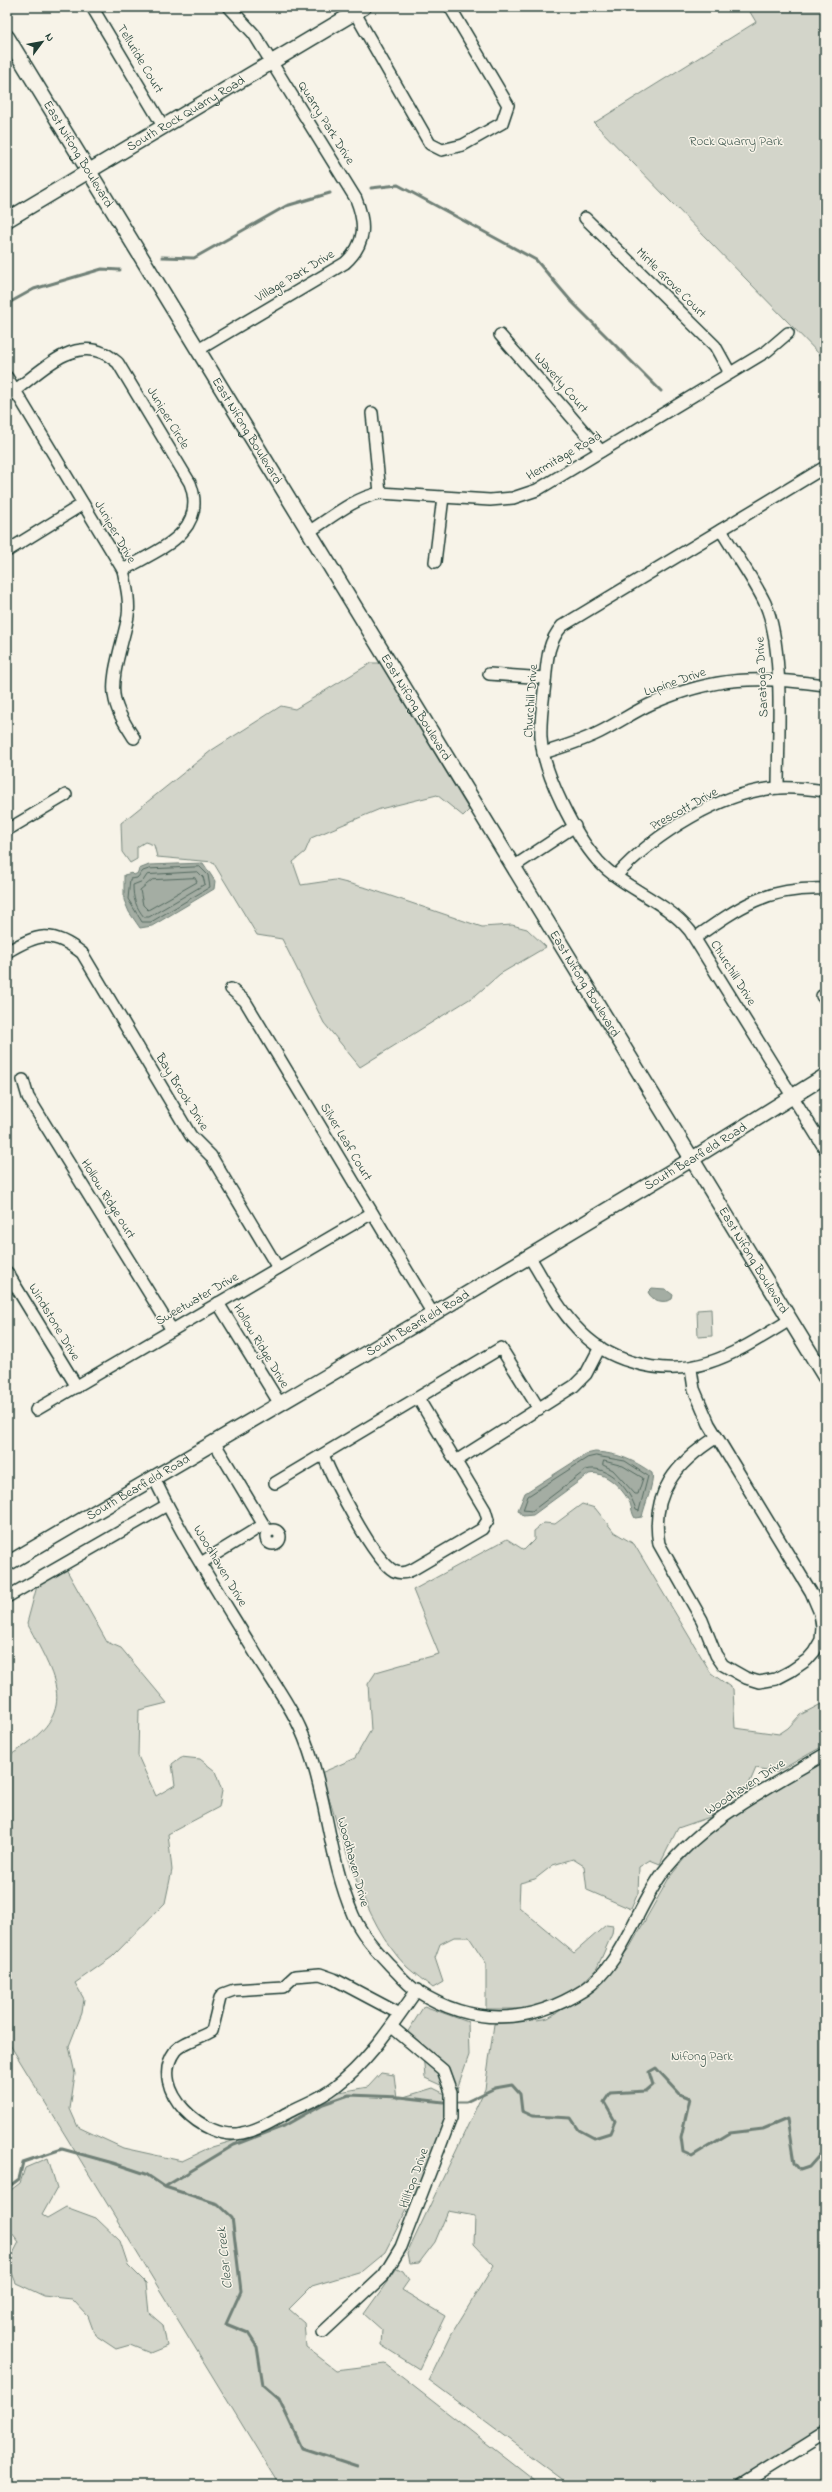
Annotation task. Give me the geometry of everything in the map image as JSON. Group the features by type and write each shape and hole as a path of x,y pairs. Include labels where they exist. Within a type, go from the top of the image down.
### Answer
{"street":[{"name":"Telluride Court","path":"92,7 164,126"},
{"name":"Quarry Park Drive","path":"229,7 254,34 356,199"},
{"path":"359,10 430,144 442,150 462,145 502,123 508,105 450,7"},
{"name":"South Rock Quarry Road","path":"7,220 88,170 359,10"},
{"name":"East Nifong Boulevard","path":"7,37 310,531 825,1377"},
{"name":"Village Park Drive","path":"198,350 345,263 355,254 364,232 363,215 356,199"},
{"name":"Mirtle Grove Court","path":"585,218 715,346 730,373"},
{"name":"Hermitage Road","path":"310,531 355,502 380,492 490,500 512,498 537,490 767,351 788,333"},
{"name":"Waverly Court","path":"500,334 601,451"},
{"name":"Juniper Circle","path":"11,393 61,357 74,351 90,350 104,353 118,363 190,483 195,495 194,512 190,526 174,540 123,570"},
{"name":"Juniper Drive","path":"7,377 11,393 83,504 123,570 128,592 128,614 115,681 115,700 124,722 134,738"},
{"path":"372,413 380,492"},
{"name":"Churchill Drive","path":"825,467 562,626 554,635 549,646 545,678 541,738 543,753 557,794 575,826 598,861 616,876 675,915 695,938 825,1149"},
{"path":"435,562 442,497"},
{"path":"7,551 83,504"},
{"name":"Saratoga Drive","path":"721,530 765,603 773,628 778,678 778,788"},
{"path":"489,674 545,678"},
{"name":"Lupine Drive","path":"543,753 600,732 652,703 679,692 728,680 778,678 825,685"},
{"name":"Prescott Drive","path":"616,876 633,857 649,844 704,811 747,794 778,788 825,791"},
{"path":"7,829 66,795"},
{"path":"513,866 575,826"},
{"path":"695,938 733,911 752,901 777,893 799,889 825,890"},
{"name":"Bay Brook Drive","path":"7,952 36,937 57,938 70,944 82,953 191,1136 211,1156 278,1268"},
{"name":"Silver Leaf Court","path":"231,989 245,1001 433,1314"},
{"name":"South Bearfield Road","path":"7,1564 433,1314 692,1159 825,1076"},
{"name":"Hollow Ridge ourt","path":"24,1080 28,1097 172,1330"},
{"name":"Sweetwater Drive","path":"36,1410 372,1213"},
{"path":"529,1256 561,1309 576,1327 600,1347 621,1359 644,1366 670,1370 691,1369 736,1352 790,1320"},
{"name":"Windstone Drive","path":"7,1272 76,1387"},
{"name":"Hollow Ridge Drive","path":"218,1303 280,1404"},
{"path":"456,1461 574,1386 586,1374 600,1347"},
{"path":"275,1483 501,1348 539,1409"},
{"path":"691,1369 694,1389 700,1407 800,1572 822,1612 821,1640 814,1652 807,1660 776,1679 759,1682 746,1678 723,1665 716,1655 702,1620 659,1544 657,1531 660,1504 673,1473 682,1462 717,1437"},
{"path":"323,1455 347,1505 380,1556 389,1568 396,1572 404,1573 482,1528 488,1520 485,1510 418,1398"},
{"path":"201,1563 266,1528 214,1442"},
{"name":"Woodhaven Drive","path":"154,1478 167,1504 201,1563 299,1725 313,1762 340,1877 353,1916 371,1946 417,1990 464,2013 519,2017 552,2009 587,1988 611,1962 663,1873 691,1842 719,1818 825,1754"},
{"path":"7,1597 167,1504"},
{"path":"400,2014 334,1979 320,1974 295,1976 283,1987 234,1990 223,1994 218,2003 212,2031 176,2049 170,2059 168,2072 175,2100 191,2116 214,2130 228,2135 242,2134 261,2127 334,2088 378,2046 392,2028 417,1990"},
{"name":"Hilltop Drive","path":"323,2332 384,2275 401,2247 451,2118 451,2092 443,2070 392,2028"},
{"path":"742,2485 825,2433"}],"green space":[{"name":"Rock Quarry Park","path":"747,7 825,7 825,360 594,123 756,22"},
{"path":"371,663 380,663 469,810 463,816 437,795 380,809 311,838 305,852 293,862 301,885 335,880 367,888 482,927 512,925 527,929 546,947 500,974 476,995 360,1067 324,1023 282,939 257,935 213,862 157,857 154,845 145,842 137,847 137,859 130,863 122,852 121,823 212,750 281,706 295,709"},
{"path":"711,1309 712,1336 698,1337 697,1310"},
{"path":"582,1504 595,1508 614,1532 634,1544 711,1673 733,1689 735,1728 779,1734 788,1728 800,1715 825,1702 825,1745 777,1772 756,1768 746,1791 710,1817 678,1828 660,1864 650,1860 639,1867 638,1893 631,1909 587,1890 584,1866 573,1859 553,1865 535,1879 520,1883 519,1907 574,1953 606,1925 613,1926 612,1934 597,1968 574,1992 532,2009 486,2009 486,1963 469,1937 454,1937 440,1944 435,1958 443,1982 433,1988 407,1967 391,1948 377,1926 365,1902 345,1849 321,1773 355,1758 371,1730 368,1684 376,1672 439,1654 413,1590 507,1539 524,1550 534,1540 534,1531 544,1523 555,1524"},
{"path":"66,1569 107,1642 121,1648 167,1703 139,1710 138,1756 156,1796 175,1785 172,1764 181,1757 200,1759 215,1771 222,1791 219,1807 168,1834 172,1870 165,1903 112,1957 75,1983 84,1999 82,2013 69,2046 75,2074 70,2109 78,2127 123,2148 182,2161 212,2147 260,2133 339,2092 368,2087 381,2073 394,2075 397,2099 433,2088 449,2096 446,2132 385,2252 362,2271 312,2286 289,2309 304,2322 306,2347 336,2370 385,2364 540,2485 279,2485 7,2040 7,1757 30,1741 46,1727 54,1712 57,1698 54,1682 48,1664 27,1623 37,1586"},
{"name":"Nifong Park","path":"825,1761 825,2427 731,2485 570,2485 429,2380 452,2333 494,2265 474,2244 475,2216 448,2211 435,2242 419,2263 409,2264 407,2254 485,2089 494,2024 534,2020 530,2013 537,2020 548,2018 601,1983 630,1947 669,1878 688,1854 707,1834 757,1801"},
{"path":"424,2006 468,2022 469,2055 456,2092 425,2078 423,2052 405,2036"},
{"path":"48,2158 57,2188 42,2215 47,2218 66,2207 96,2218 120,2241 128,2265 146,2283 149,2313 163,2325 167,2346 150,2353 130,2345 116,2349 95,2335 88,2316 72,2299 44,2296 16,2283 8,2263 19,2242 12,2233 7,2234 7,2193 20,2183 25,2168"},
{"path":"397,2268 403,2271 409,2280 402,2290 445,2316 419,2369 381,2345 382,2330 364,2314"}],"water":[{"path":"203,863 215,881 214,889 152,926 140,928 129,912 124,900 124,875 132,873 134,875 138,873 139,869 149,865"},
{"path":"652,1288 665,1289 673,1295 672,1299 669,1301 658,1301 652,1298 648,1292"},
{"path":"595,1452 625,1458 639,1464 652,1473 653,1477 651,1488 642,1517 635,1518 627,1498 613,1482 601,1475 595,1474 589,1474 533,1515 523,1516 518,1510 525,1493 586,1454"}],"waterway":[{"path":"371,188 398,185 536,260 571,301 661,391"},
{"path":"162,257 194,258 286,206 330,193"},
{"path":"7,304 34,289 102,269 120,270"},
{"name":"Clear Creek","path":"459,2102 466,2102 495,2088 512,2085 520,2094 522,2111 533,2116 571,2118 579,2130 594,2138 610,2133 615,2121 604,2102 610,2093 646,2091 653,2085 649,2072 656,2068 680,2094 690,2098 681,2137 683,2152 692,2156 730,2133 763,2129 787,2119 794,2163 800,2170 809,2167 825,2149"},
{"name":"Clear Creek","path":"166,2186 234,2145 284,2126 323,2104 349,2095 400,2097 443,2102"},
{"name":"Clear Creek","path":"7,2188 19,2179 23,2162 62,2149 146,2174 165,2187 218,2204 232,2217 241,2291 226,2324 248,2333 257,2347 263,2385 279,2399 302,2448 357,2466"}]}
